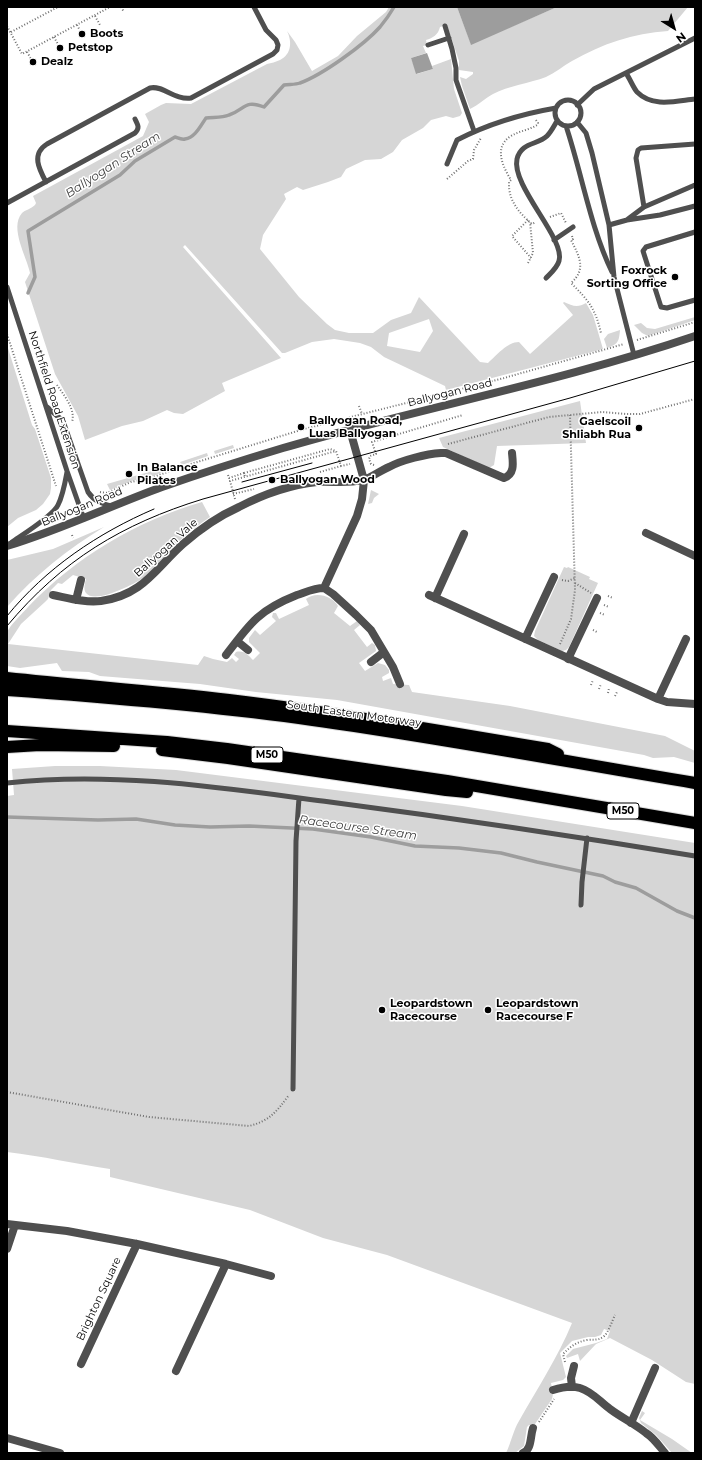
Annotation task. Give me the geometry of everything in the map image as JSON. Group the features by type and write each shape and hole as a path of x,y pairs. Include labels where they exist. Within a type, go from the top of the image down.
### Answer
{"highway":[{"path":"7,678 228,700 341,715 548,749 576,762"},
{"name":"South Eastern Motorway","path":"7,690 132,699 297,718 695,782"},
{"name":"M50","path":"7,731 167,742 227,749 351,766 695,823"},
{"path":"7,747 40,745 98,745 148,748 244,760 446,790 526,795"}],"street":[{"name":"Ballyogan Road","path":"7,546 42,535 163,487 283,448 535,383 695,336"},
{"path":"324,588 357,516 362,499 364,480 350,430"},
{"path":"364,480 395,464 441,453 446,453 504,478 509,476 512,472 512,453"},
{"name":"Ballyogan Vale","path":"53,595 76,600 100,601 120,596 139,587 149,579 194,534 227,512 250,501 316,482 346,483 364,480"},
{"path":"646,533 695,556"},
{"path":"464,534 432,597 658,699 668,702 695,704"},
{"path":"525,639 554,577"},
{"path":"76,600 81,580"},
{"path":"226,655 252,621 267,609 314,589 324,588 333,594 371,630 400,684"},
{"path":"568,659 597,598"},
{"path":"658,699 686,639"},
{"path":"237,641 248,650"},
{"path":"371,662 384,652"},
{"path":"7,1249 11,1224"},
{"name":"Brighton Square","path":"11,1224 68,1231 137,1244 226,1264 271,1276"},
{"name":"Brighton Square","path":"80,1364 137,1244"},
{"path":"176,1371 226,1264"},
{"path":"571,1382 574,1366"},
{"path":"631,1423 655,1368"},
{"path":"556,1389 571,1382"},
{"path":"571,1382 579,1388 589,1392 605,1405 649,1435 665,1453"},
{"path":"526,1452 530,1447 530,1434 533,1428"},
{"path":"8,1441 59,1453"}],"lane":[{"path":"46,182 37,165 37,159 40,149 47,144 150,88 159,88 183,99 191,98 273,54 277,50 278,45 276,40 266,30 254,7"},
{"path":"445,26 456,68 458,88 474,131"},
{"path":"428,45 449,38"},
{"path":"577,105 594,89 695,38"},
{"path":"626,72 636,91 648,100 658,103 695,98"},
{"path":"447,164 457,140 474,131 507,119 556,108 558,105 566,101 570,101 577,105 580,112 577,122 570,126 566,126 557,121 555,113 556,108"},
{"path":"7,203 135,133 138,130 138,126 135,119"},
{"path":"546,278 557,267 560,260 560,254 554,240 520,178 517,168 517,160 522,149 546,137 557,121"},
{"path":"577,122 586,133 609,225 614,277 634,355"},
{"path":"566,126 602,252 614,277"},
{"path":"644,207 636,158 638,150 641,148 695,144"},
{"path":"627,220 644,207 695,185"},
{"path":"609,225 627,220 660,215 695,206"},
{"path":"554,240 573,227"},
{"path":"695,232 646,246 643,251 661,307 667,308 695,300"},
{"name":"Northfield Road Extension","path":"7,287 84,519"},
{"path":"46,406 63,421 88,492 94,499 102,504 114,506"},
{"path":"7,546 45,518 58,506 64,489 67,471"},
{"path":"7,782 77,779 121,779 168,782 460,819 695,856"},
{"path":"293,1089 296,841 299,798"},
{"path":"581,905 587,838"}],"path":[{"path":"11,32 58,7"},
{"path":"7,28 11,32 22,54 110,7"},
{"path":"121,7 124,12"},
{"path":"95,15 100,25"},
{"path":"77,25 82,34"},
{"path":"54,37 60,48"},
{"path":"13,47 17,44"},
{"path":"27,52 33,62"},
{"path":"528,263 531,258 533,253 529,221 512,236 531,258"},
{"path":"573,239 570,240 577,252 580,272 577,278 571,283 592,307 597,316 601,333"},
{"path":"97,491 107,493 132,482 154,477 304,429 504,378 695,322"},
{"path":"7,334 56,484 56,489"},
{"path":"57,385 70,407 74,418 72,423"},
{"path":"444,445 549,417 602,412 640,414 695,399"},
{"path":"359,406 362,414"},
{"path":"564,646 559,644 572,619 575,590 570,414"},
{"path":"336,451 341,466 359,462 369,459 370,456 376,454 372,442 463,415"},
{"path":"244,473 330,449 336,451"},
{"path":"235,499 230,481 336,451"},
{"path":"369,459 372,465 379,465"},
{"path":"113,491 114,495"},
{"path":"608,596 613,598"},
{"path":"604,605 609,607"},
{"path":"600,613 605,615"},
{"path":"593,630 597,632"},
{"path":"591,685 593,680"},
{"path":"599,689 601,684"},
{"path":"608,693 609,688"},
{"path":"615,696 617,692"},
{"path":"7,1092 148,1116 249,1126 260,1123 271,1117 293,1089"},
{"path":"571,1382 563,1354 575,1344 604,1337 615,1315"},
{"path":"533,1428 555,1398 556,1389"}],"shaded area":[{"path":"389,7 457,7 471,44 557,7 688,7 668,31 642,34 618,40 595,49 569,63 553,74 493,94 470,109 460,77 466,79 473,74 473,72 459,70 459,61 447,25 440,27 435,36 426,40 427,45 423,46 426,53 411,58 417,74 433,69 432,66 451,59 454,89 462,113 460,116 453,118 446,116 431,120 423,128 402,140 393,152 381,159 365,160 346,169 341,177 303,190 297,187 284,194 286,199 263,235 260,249 299,297 335,330 349,333 373,333 391,320 411,313 419,297 480,362 488,363 510,344 519,342 530,354 573,315 563,303 564,302 575,306 580,306 586,303 593,315 603,349 446,390 445,386 384,357 371,347 360,343 334,339 312,342 282,353 185,245 183,247 281,358 222,383 225,391 183,414 174,413 167,410 143,421 122,426 85,440 78,416 55,374 25,282 30,273 20,243 17,226 18,219 22,213 35,205 36,203 33,196 143,136 149,122 145,114 161,105 166,103 191,104 267,64 278,61 289,51 290,39 287,31 312,71 338,56 357,36 386,12","holes":["429,319 433,331 420,352 387,346 389,333"]},
{"path":"457,7 557,7 471,45"},
{"path":"427,53 433,69 416,74 411,58"},
{"path":"695,317 695,320 648,336 642,333 634,325 641,323 647,328 655,329"},
{"path":"620,330 617,342 607,348 604,339 608,334"},
{"path":"7,345 32,425 35,429 51,478 51,488 50,494 43,504 36,510 18,518 7,527"},
{"path":"580,401 586,443 497,446 494,465 489,468 443,447 439,438"},
{"path":"233,445 234,448 215,454 214,451"},
{"path":"207,453 208,456 182,465 180,462"},
{"path":"166,467 167,470 153,476 131,481 110,490 107,484"},
{"path":"371,490 379,494 374,498 372,503 368,504"},
{"path":"202,502 210,517 177,543 145,577 116,592 106,595 91,596 86,593 84,588 86,579 73,575 62,584 58,583 51,590 48,599 21,624 8,644 198,665 204,656 227,662 232,658 236,662 239,659 234,655 236,652 246,653 253,660 260,653 249,642 249,638 255,630 260,635 276,621 272,617 273,613 276,613 279,619 309,605 306,599 314,595 319,595 328,597 335,602 338,606 334,613 350,626 357,621 360,625 354,630 367,647 372,643 375,645 376,651 359,663 365,671 378,663 385,665 389,670 389,673 382,677 383,681 391,678 393,684 409,685 412,692 510,706 665,736 695,751 695,763 674,757 653,758 644,755 337,700 256,692 200,684 100,676 89,672 62,671 57,663 20,668 7,666 6,640 8,630 28,607 66,572 108,543 131,530 154,519"},
{"path":"104,527 52,563 7,607 7,560 53,549"},
{"path":"564,567 568,567 590,577 589,579 598,583 569,647 562,651 538,640 534,636"},
{"name":"Leopardstown Racecourse","path":"55,766 100,766 176,770 462,806 695,843 695,1384 686,1382 652,1360 610,1338 596,1344 580,1361 578,1354 567,1358 566,1356 573,1349 607,1339 610,1331 604,1329 601,1335 572,1341 560,1353 566,1377 563,1380 551,1383 553,1394 552,1399 533,1427 529,1425 527,1427 524,1446 515,1453 506,1453 517,1425 554,1361 572,1323 387,1255 323,1238 250,1210 110,1177 110,1169 7,1152 7,796 14,795 12,769"},
{"path":"642,1411 645,1413 640,1420 692,1453 672,1453 656,1435 641,1423 639,1418"}],"waterway":[{"name":"Ballyogan Stream","path":"28,293 35,277 28,231 120,175 135,161 175,137 180,139 189,138 197,131 206,118 226,116 252,104 264,107 284,85 300,83 320,73 342,59 373,34 384,22 394,7"},
{"name":"Racecourse Stream","path":"7,817 98,820 136,819 175,825 210,827 249,826 313,829 371,837 415,846 459,848 501,853 603,876 615,882 636,888 677,911 695,918"}],"tram line":[{"path":"7,626 49,582 72,563 95,547 120,533 146,520 174,509 203,499 570,398 695,361"},
{"path":"242,482 312,463"},
{"path":"7,616 22,599 56,567 113,529 154,509"}],"place":[{"name":"Boots","path":"82,34"},
{"name":"Petstop","path":"60,48"},
{"name":"Dealz","path":"33,62"},
{"name":"Foxrock Sorting Office","path":"675,277"},
{"name":"Ballyogan Road, Luas Ballyogan","path":"301,427"},
{"name":"Gaelscoil Shliabh Rua","path":"639,428"},
{"name":"In Balance Pilates","path":"129,474"},
{"name":"Ballyogan Wood","path":"272,480"},
{"name":"Leopardstown Racecourse","path":"382,1010"},
{"name":"Leopardstown Racecourse F","path":"488,1010"}]}
